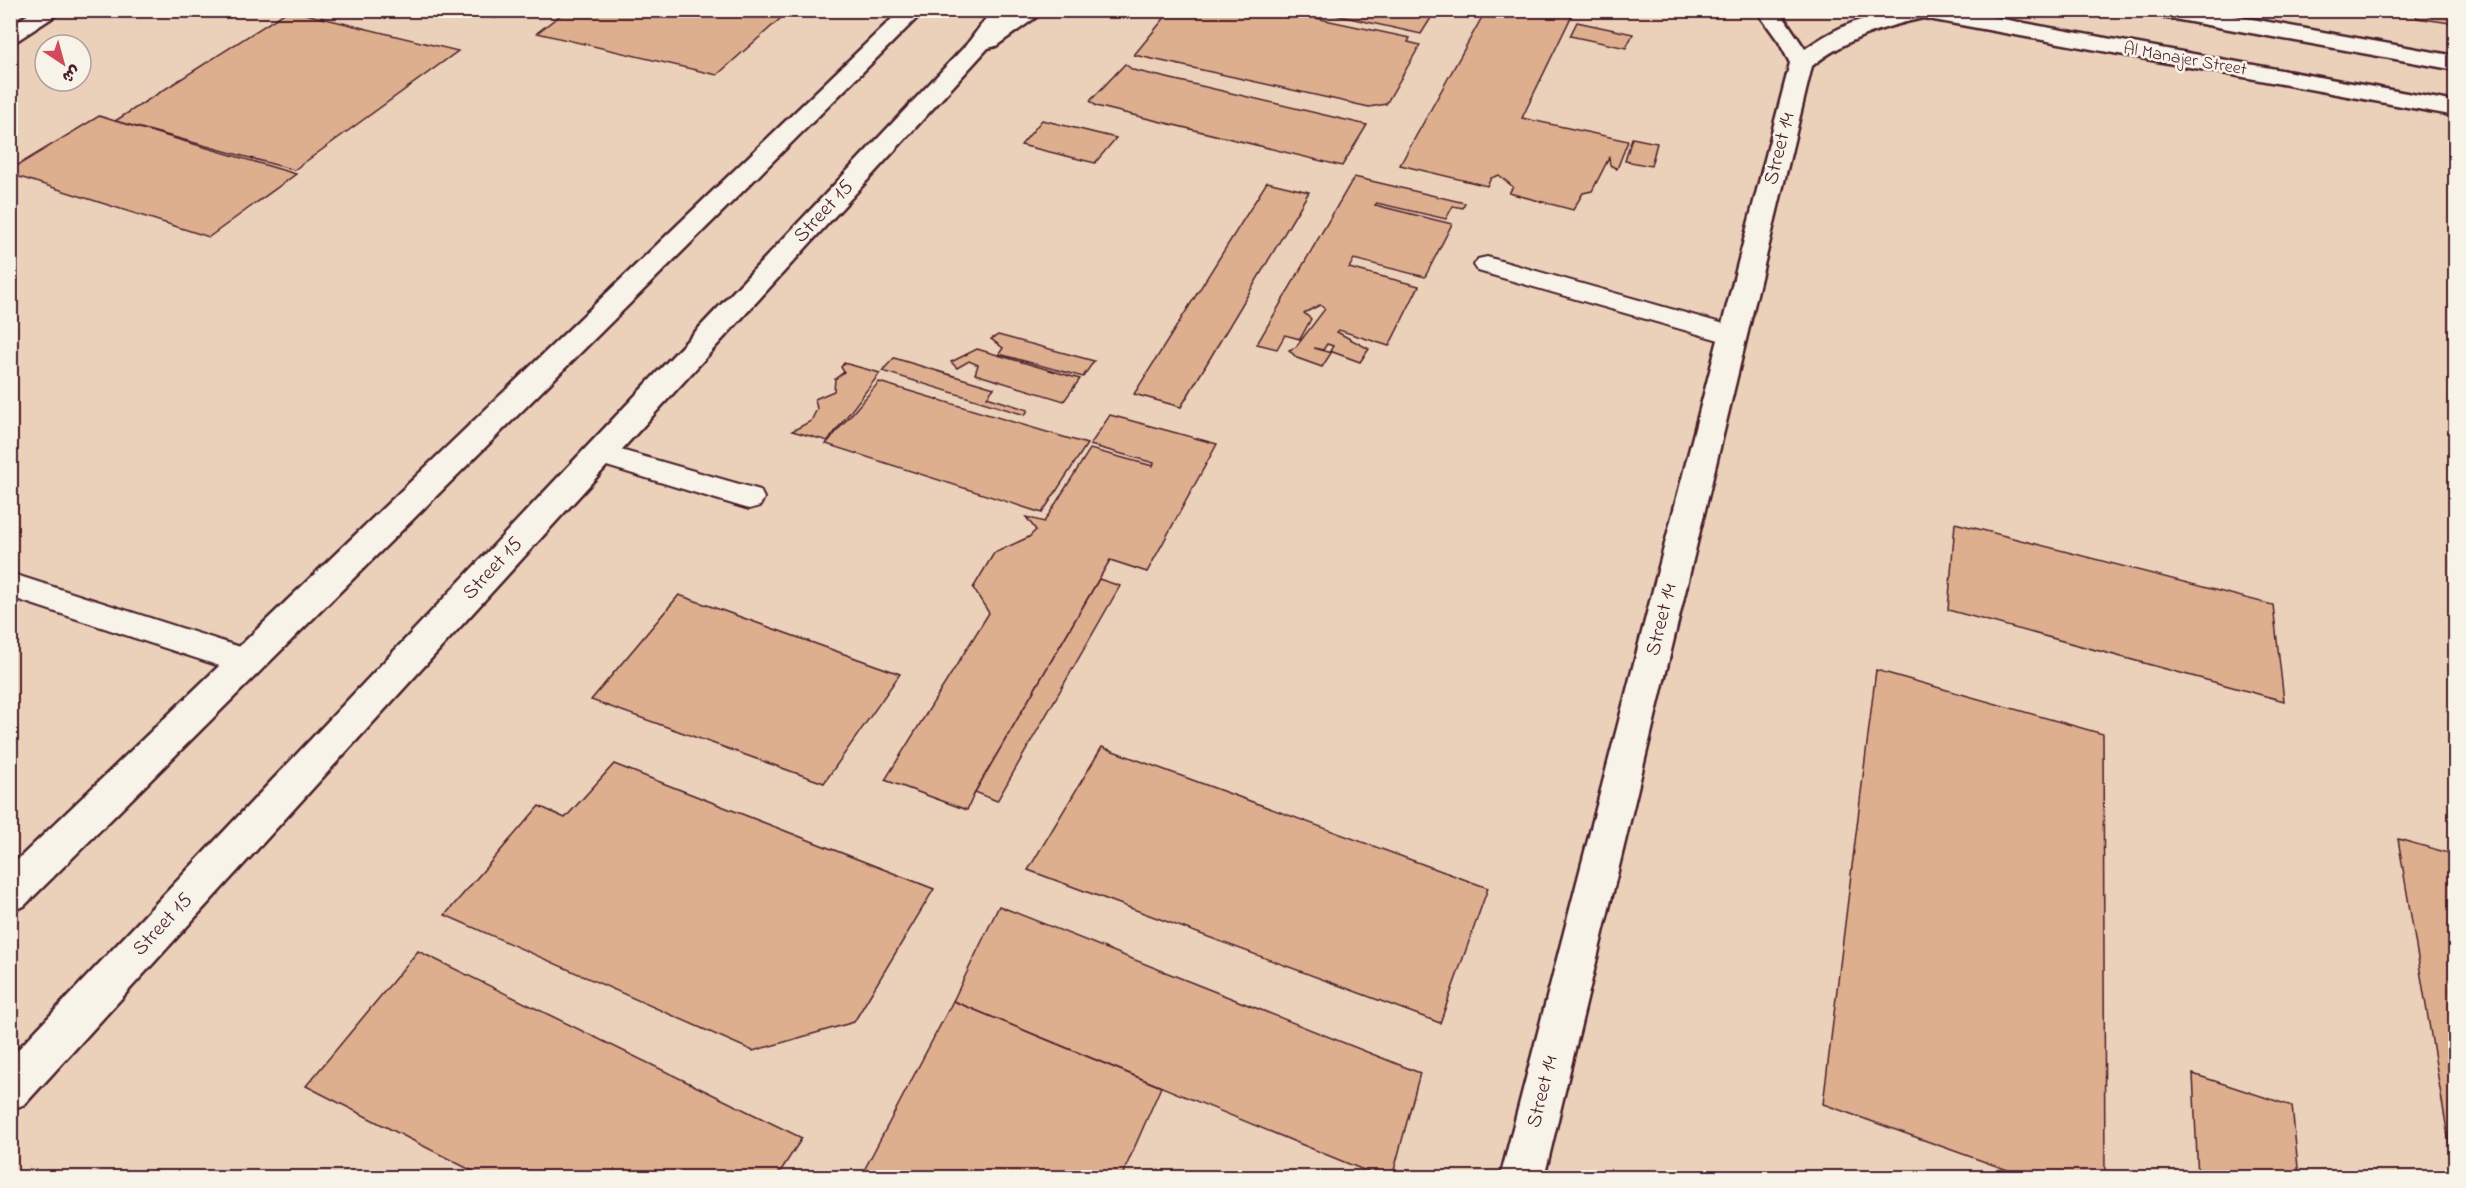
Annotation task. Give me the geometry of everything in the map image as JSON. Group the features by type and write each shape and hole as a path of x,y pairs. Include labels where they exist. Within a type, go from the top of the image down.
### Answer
{"street":[{"path":"10,34 53,10"},
{"path":"10,892 914,10"},
{"name":"Street 15","path":"10,1089 976,48 1004,10"},
{"name":"Street 15","path":"976,48 1035,10"},
{"path":"1767,10 1790,41 1801,63 1823,45 1851,30 1918,11"},
{"path":"2163,10 2456,63"},
{"name":"Al Manajer Street","path":"1918,11 2456,109"},
{"name":"Street 14","path":"1522,1178 1801,63"}],"lane":[{"path":"1487,265 1733,335"},
{"path":"600,454 748,498"},
{"path":"10,585 247,662"}],"shaded area":[{"path":"11,11 2455,11 2455,1177 11,1177"}],"building":[{"path":"289,10 458,51 294,170 115,121"},
{"path":"464,10 506,10 496,18"},
{"path":"567,10 790,10 717,75 537,33"},
{"path":"1171,10 1278,10 1410,38 1408,42 1420,45 1386,104 1369,107 1134,55"},
{"path":"1313,10 1436,10 1421,34"},
{"path":"1486,10 1559,10 1573,13 1522,118 1628,141 1617,169 1610,165 1609,158 1592,191 1583,193 1573,210 1509,193 1513,187 1499,175 1491,178 1487,186 1400,165"},
{"path":"2414,10 2456,10 2456,24 2417,18"},
{"path":"1577,22 1633,34 1626,48 1570,36"},
{"path":"1125,64 1133,70 1367,125 1342,166 1096,106 1090,101"},
{"path":"99,116 296,174 209,237 10,174 10,170"},
{"path":"1042,120 1116,138 1095,163 1021,145"},
{"path":"1632,138 1657,143 1651,166 1625,161"},
{"path":"1354,177 1465,203 1463,208 1453,206 1446,219 1377,203 1375,205 1452,224 1425,277 1354,259 1349,268 1419,286 1389,346 1339,330 1337,332 1369,349 1360,362 1330,351 1333,346 1327,344 1323,350 1314,348 1331,353 1322,367 1297,358 1289,350 1296,347 1325,309 1320,305 1304,313 1311,319 1300,339 1285,335 1277,349 1257,344"},
{"path":"1267,182 1309,192 1181,407 1134,394"},
{"path":"998,335 1094,361 1083,377 999,354 1003,348 991,339"},
{"path":"977,349 1080,379 1064,401 975,374 978,365 969,361 957,368 951,362"},
{"path":"894,358 994,388 987,397 1028,410 1025,415 882,371"},
{"path":"844,363 880,373 828,441 792,431 811,421 817,409 815,399 834,391 835,379 844,372 841,367"},
{"path":"879,382 1087,444 1042,513 826,444"},
{"path":"1110,415 1217,444 1147,572 1110,560 975,792 967,810 885,780 989,613 973,588 994,553 1029,537 1036,530 1026,517 1044,522 1090,449 1153,466 1154,463 1090,445"},
{"path":"1955,523 2273,605 2284,701 1948,610"},
{"path":"1099,579 1120,586 997,801 975,792"},
{"path":"679,595 900,674 824,783 591,700"},
{"path":"1876,670 2103,734 2105,1178 2030,1178 1823,1104"},
{"path":"1102,747 1488,888 1440,1023 1028,870"},
{"path":"614,764 934,889 854,1022 753,1051 445,915 539,806 565,818"},
{"path":"2398,839 2456,855 2456,1178 2455,1178"},
{"path":"999,906 1420,1073 1392,1178 1383,1178 953,1001"},
{"path":"418,951 802,1138 776,1178 486,1178 306,1086"},
{"path":"953,1001 1161,1087 1121,1178 860,1178"},
{"path":"2193,1074 2292,1106 2299,1178 2198,1178"}]}
